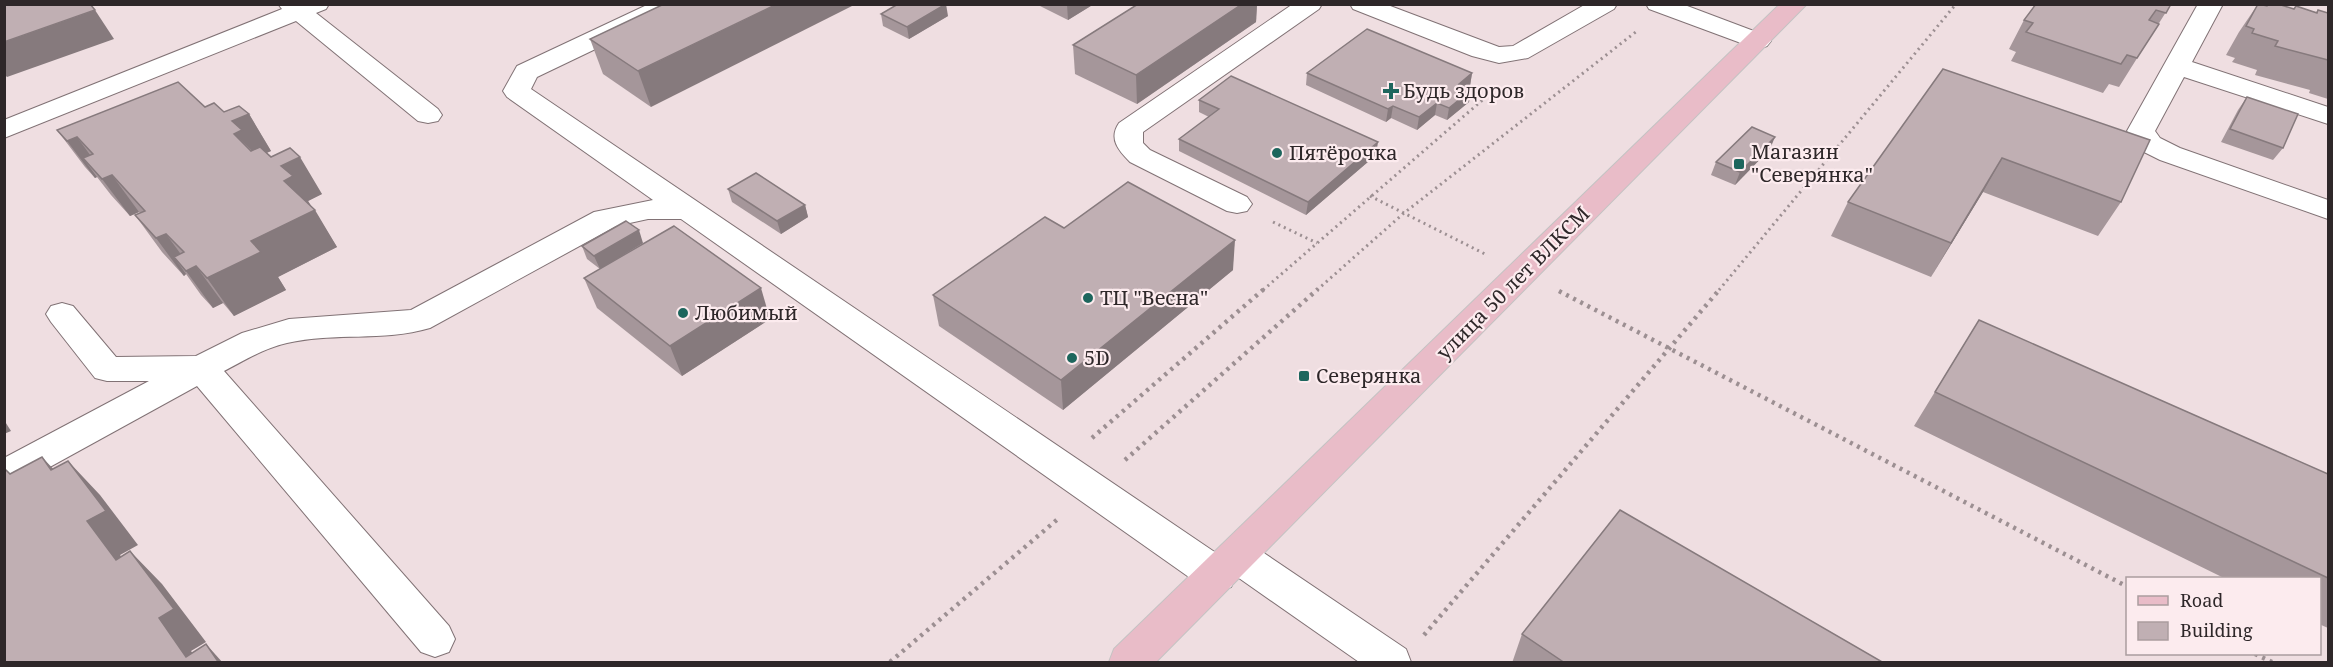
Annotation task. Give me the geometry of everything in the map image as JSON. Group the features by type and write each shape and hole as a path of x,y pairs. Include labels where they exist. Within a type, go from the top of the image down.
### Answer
{"main road":[{"name":"улица 50 лет ВЛКСМ","path":"1129,663 1795,4"}],"lane":[{"path":"670,4 526,72 516,91 1092,489 1228,566 1391,663"},
{"path":"1237,204 1140,156 1129,145 1129,129 1310,4"},
{"path":"1362,4 1480,51 1499,55 1519,53 1605,4"},
{"path":"2211,4 2141,131 2150,144 2170,154 2328,210"},
{"path":"1662,6 1758,41"},
{"path":"4,130 302,7 428,115"},
{"path":"2177,66 2328,116"},
{"path":"4,475 201,368 271,335 300,329 393,325 418,320 605,219 635,210 663,208 692,212"},
{"path":"62,314 107,369 201,368 435,639"}],"path":[{"path":"1424,636 1670,349 1956,4"},
{"path":"890,663 1092,489 1404,213 1662,6"},
{"path":"1059,466 1486,97"},
{"path":"1237,204 1317,243"},
{"path":"1670,349 2126,586"},
{"path":"2257,655 2272,663"}],"building":[{"path":"4,4 90,4 95,10 4,42"},
{"path":"664,4 777,4 638,71 590,39"},
{"path":"898,4 946,4 907,27 881,14"},
{"path":"1138,4 1242,4 1136,75 1073,45"},
{"path":"2036,4 2171,4 2166,13 2156,10 2149,20 2159,24 2137,58 2127,55 2121,64 2026,32 2033,23 2024,20"},
{"path":"2258,4 2267,6 2278,4 2294,9 2296,6 2317,13 2318,10 2328,13 2328,60 2275,46 2278,41 2252,33 2254,29 2246,26"},
{"name":"Будь здоров","path":"1367,29 1472,73 1459,84 1471,90 1449,108 1437,103 1419,117 1393,106 1388,109 1307,73"},
{"path":"1943,69 2150,140 2121,202 2002,158 1951,243 1848,202"},
{"name":"Пятёрочка","path":"1231,76 1378,142 1308,202 1179,139 1219,109 1199,100"},
{"path":"178,82 205,107 214,103 224,112 239,106 249,114 232,121 242,130 234,134 251,151 260,147 271,157 290,148 300,157 281,166 293,176 284,181 315,210 251,241 261,252 207,278 196,266 186,271 174,257 184,252 166,234 156,238 135,215 145,211 112,175 102,179 83,158 93,154 77,137 67,141 57,130"},
{"path":"2247,97 2298,114 2283,148 2230,129"},
{"path":"1752,127 1775,137 1740,172 1716,162"},
{"path":"756,173 805,205 777,221 728,189"},
{"name":"ТЦ \"Весна\"","path":"1128,182 1235,240 1061,380 933,295 1045,217 1064,228"},
{"path":"626,221 639,230 594,256 582,246"},
{"path":"674,226 761,288 670,346 584,278"},
{"path":"1979,320 2328,474 2328,578 1935,392"},
{"path":"42,457 51,470 68,461 106,511 87,521 116,560 130,551 174,609 159,618 186,657 206,644 219,663 4,663 4,470 10,474"},
{"path":"1620,510 1884,663 1565,663 1522,634"}],"place":[{"name":"Будь здоров","path":"1391,91"},
{"name":"Пятёрочка","path":"1277,153"},
{"name":"Магазин \"Северянка\"","path":"1739,164"},
{"name":"ТЦ \"Весна\"","path":"1088,298"},
{"name":"Любимый","path":"683,313"},
{"name":"5D","path":"1072,358"},
{"name":"Северянка","path":"1304,376"}]}
